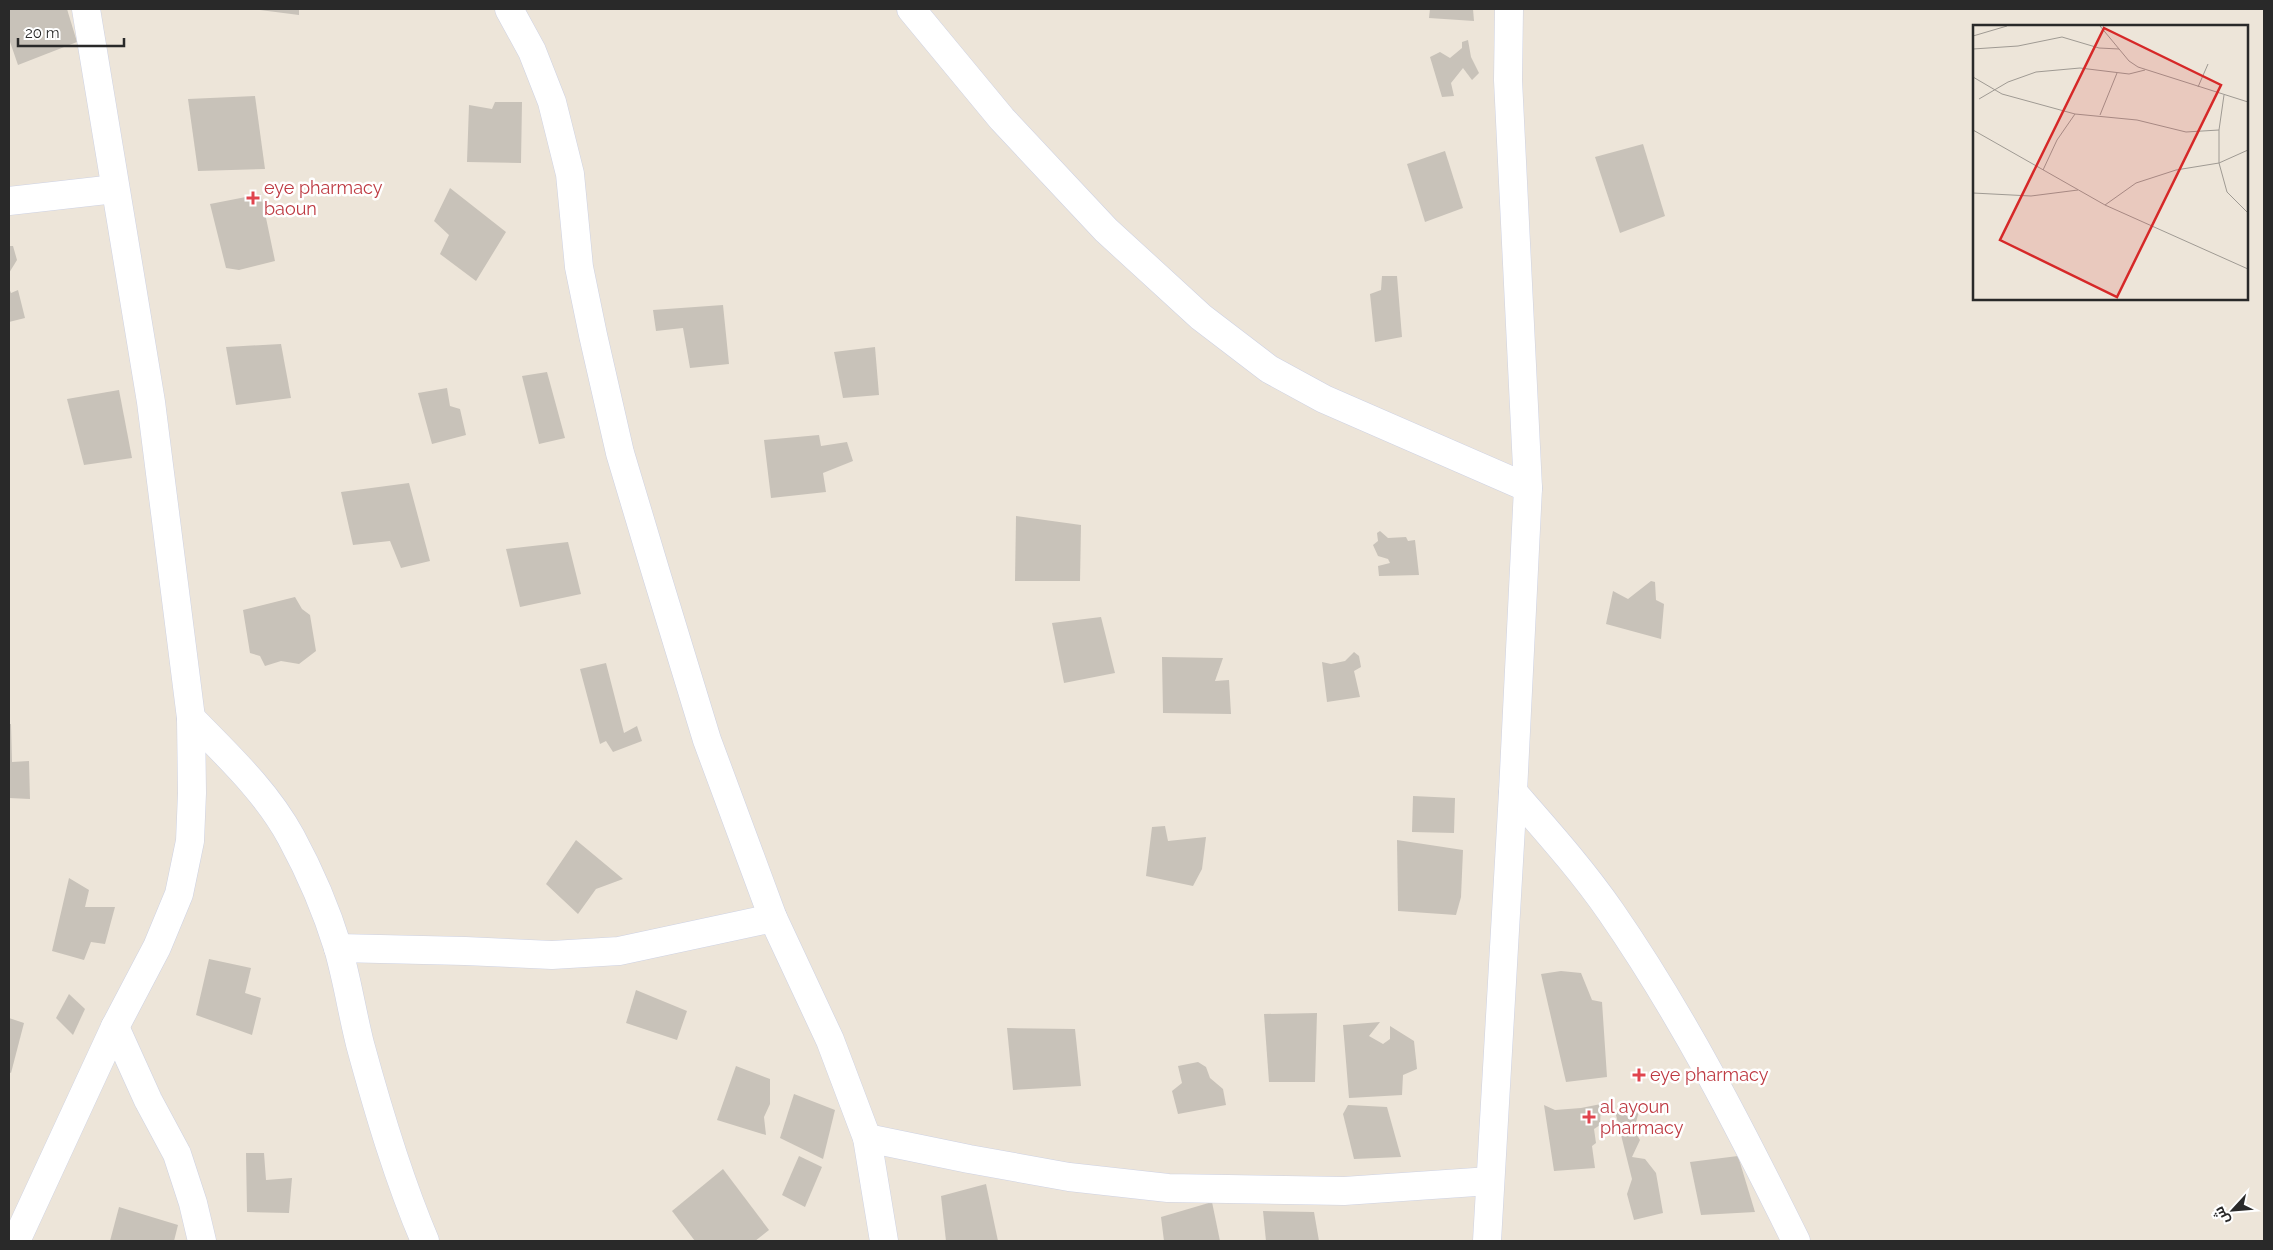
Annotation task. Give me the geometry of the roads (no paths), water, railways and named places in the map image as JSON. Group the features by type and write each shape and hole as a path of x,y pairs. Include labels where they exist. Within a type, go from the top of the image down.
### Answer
{"street":[{"path":"16,1241 115,1027 157,947 180,894 190,841 192,793 191,718 152,402 86,9"},
{"path":"509,9 532,51 552,102 570,174 579,267 620,453 707,740 773,918 830,1040 867,1138 884,1241"},
{"path":"911,9 1015,133 1106,230 1201,318 1269,368 1324,399 1528,488"},
{"path":"1487,1241 1513,792 1528,488 1508,90 1509,9"},
{"path":"9,202 115,189"},
{"path":"191,718 267,799 290,835 316,886 338,948 360,1043 385,1129 411,1208 425,1241"},
{"path":"1513,792 1569,857 1610,911 1672,1004 1760,1167 1796,1241"},
{"path":"338,948 465,951 552,956 619,951 773,918"},
{"path":"115,1027 148,1100 177,1154 193,1204 202,1241"},
{"path":"867,1138 1060,1175 1168,1188 1344,1191 1490,1180"}],"place":[{"name":"eye pharmacy baoun","path":"253,198"},
{"name":"eye pharmacy","path":"1639,1075"},
{"name":"al ayoun pharmacy","path":"1589,1117"}]}
